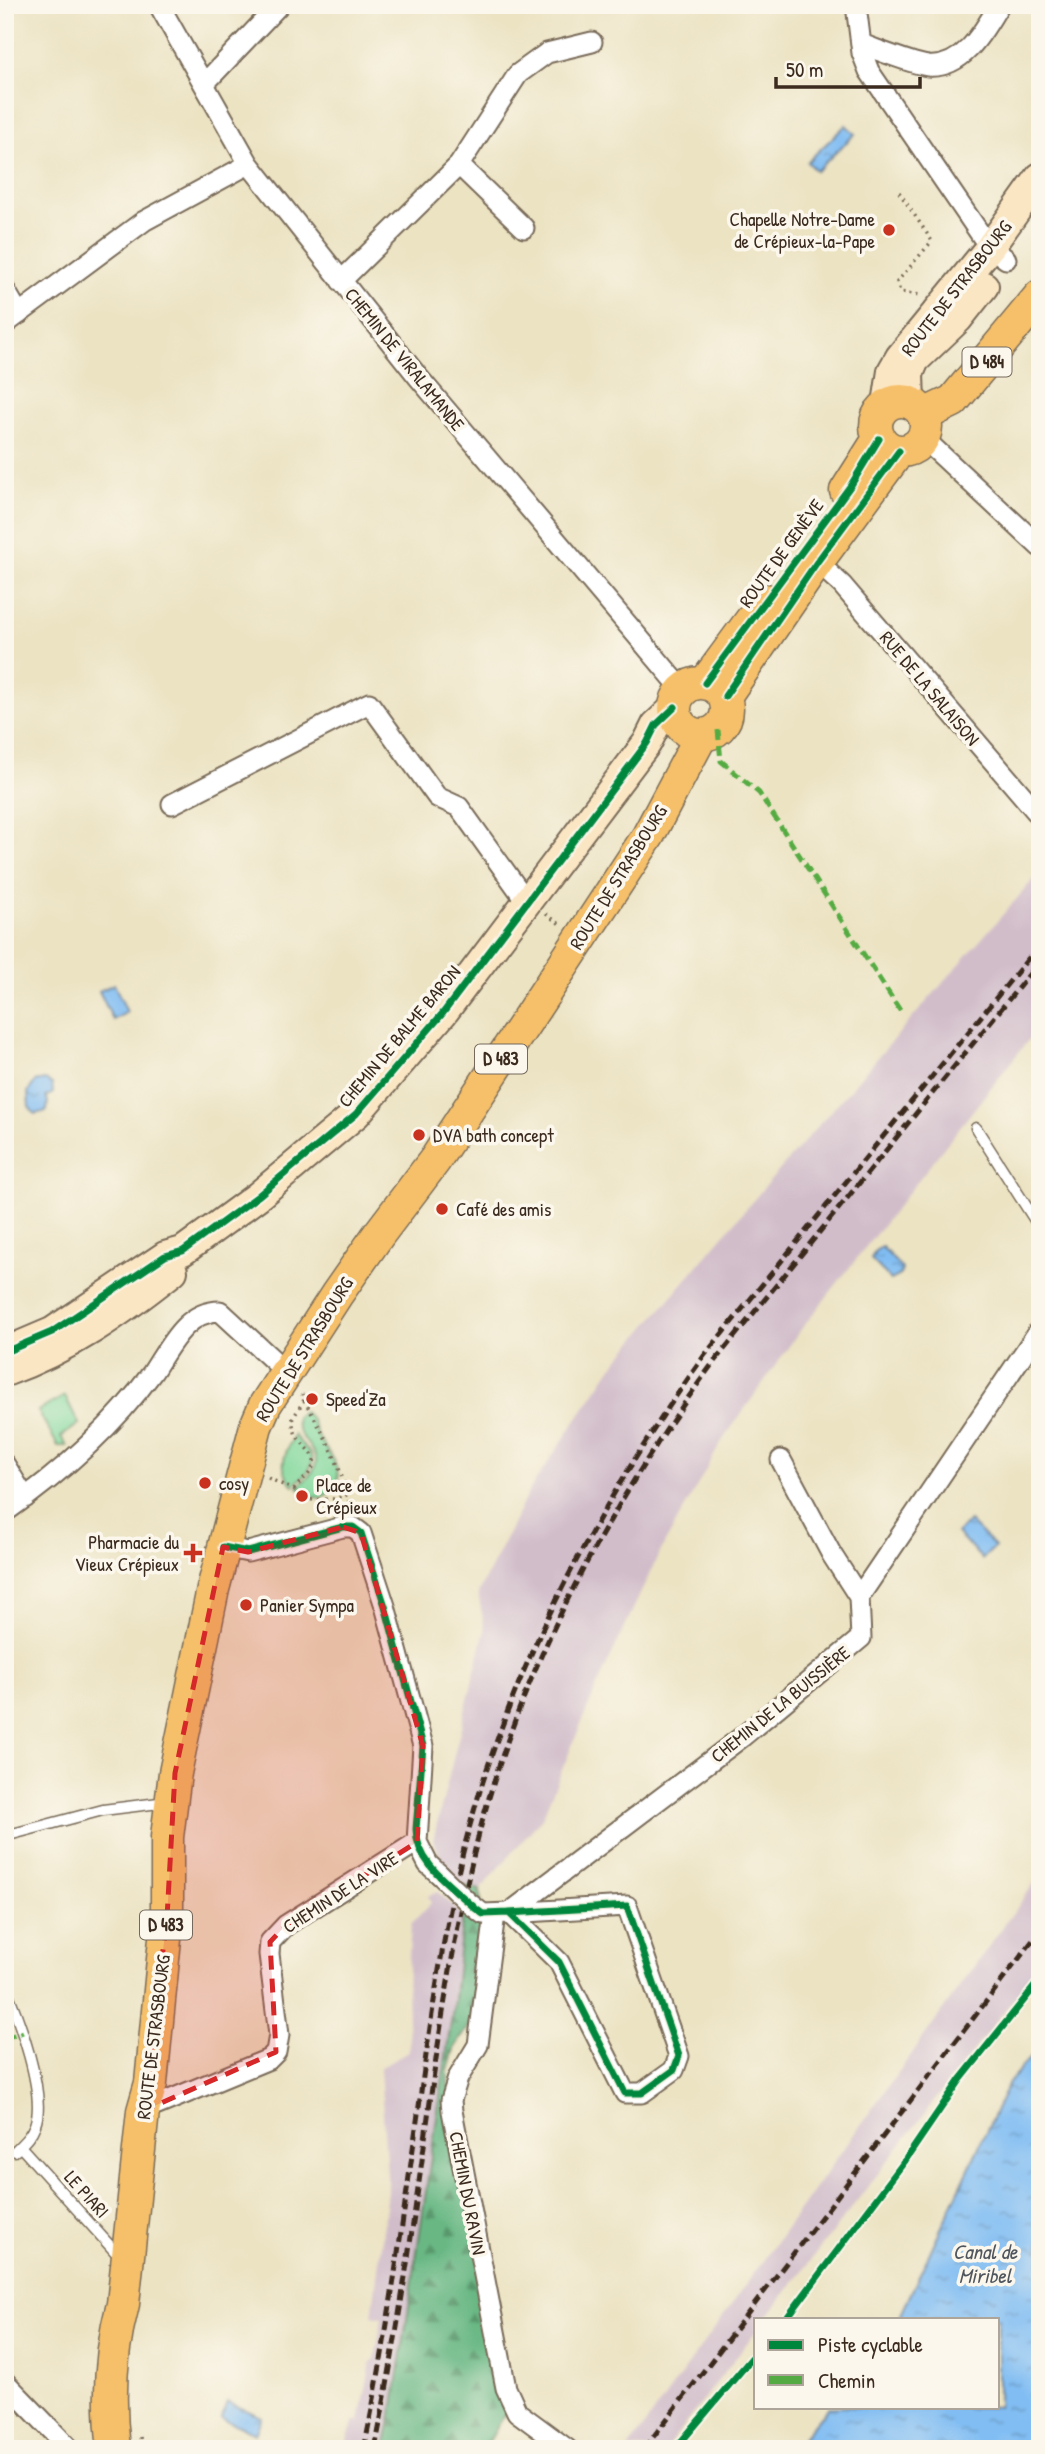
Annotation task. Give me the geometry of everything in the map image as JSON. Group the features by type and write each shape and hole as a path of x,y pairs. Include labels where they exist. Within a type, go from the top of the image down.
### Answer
{"main road":[{"name":"ROUTE DE GENÈVE","path":"695,707 850,485 904,425 953,401 1040,296"},
{"name":"ROUTE DE GENÈVE","path":"695,707 817,562 904,425"},
{"name":"ROUTE DE STRASBOURG","path":"134,2449 125,2386 124,2305 143,2111 151,2083 166,1931 167,1838 171,1802 177,1759 223,1548 252,1437 265,1405 292,1379 379,1234 435,1160 648,836 695,707"},
{"name":"ROUTE DE STRASBOURG","path":"114,2449 111,2382 116,2332 124,2305"}],"street":[{"name":"CHEMIN DE VIRALAMANDE","path":"159,5 249,164 419,378 695,707"},
{"path":"204,84 279,5"},
{"path":"856,5 861,44 869,71 998,253"},
{"path":"861,44 929,66 943,64 958,58 974,44 999,5"},
{"path":"341,281 459,165 518,74 547,53 592,42"},
{"path":"5,290 12,319 144,221 249,164"},
{"path":"459,165 524,228"},
{"name":"ROUTE DE STRASBOURG","path":"998,253 1040,177"},
{"name":"ROUTE DE STRASBOURG","path":"904,425 892,371 900,357 998,253 1040,201"},
{"path":"904,425 1040,547"},
{"name":"RUE DE LA SALAISON","path":"817,562 842,585 1040,816"},
{"path":"173,804 369,703 437,797 459,807 536,907"},
{"name":"CHEMIN DE BALME BARON","path":"5,1352 52,1332 165,1256 183,1251 258,1196 356,1114 536,907 647,743 656,725 695,707"},
{"name":"CHEMIN DE BALME BARON","path":"5,1372 78,1339 130,1305 177,1268 183,1251"},
{"path":"5,1512 75,1458 113,1421 150,1375 173,1340 199,1315 220,1311 292,1379"},
{"path":"781,1460 832,1555 859,1597 1040,1329"},
{"path":"5,1465 25,1498"},
{"path":"223,1548 248,1552 343,1527 353,1527 361,1533 385,1606 422,1746 416,1829 417,1842 428,1864 483,1914 627,1906 679,2056 674,2070 642,2093 625,2093 559,1962 502,1914"},
{"name":"CHEMIN DE LA BUISSIÈRE","path":"502,1914 742,1737 860,1638 859,1597"},
{"name":"CHEMIN DE LA VIRE","path":"143,2111 269,2059 276,2052 279,2035 269,1954 270,1942 286,1925 417,1842"},
{"name":"CHEMIN DU RAVIN","path":"502,1914 478,2045 458,2078 451,2099 452,2111 506,2388 517,2412 566,2449"},
{"path":"5,2382 70,2449"}],"lane":[{"path":"976,1128 1040,1228"},
{"path":"5,1836 103,1811 171,1802"},
{"name":"LE PIARI","path":"5,1987 27,2042 37,2104 35,2125 30,2136 18,2149 127,2265"}],"path":[{"path":"899,192 932,241 900,278 897,288 900,292 919,295 923,302"},
{"path":"536,907 563,926"},
{"path":"292,1379 334,1453 361,1533"},
{"path":"294,1490 313,1468 314,1462 311,1451 297,1436 292,1420 304,1400"},
{"path":"260,1475 294,1490 307,1500 334,1499 347,1495"}],"highlighted area":[{"path":"343,1527 361,1533 423,1746 417,1842 286,1925 270,1942 276,2052 143,2111 167,1918 175,1773 223,1547 248,1552"}],"shaded area":[{"path":"1040,872 1040,1025 799,1332 722,1441 660,1552 596,1688 542,1818 480,1890 450,1877 433,1841 485,1630 478,1593 529,1491 611,1368 762,1190"},
{"path":"1040,1875 1040,1965 766,2318 754,2318 754,2334 666,2449 628,2449"},
{"path":"438,1892 485,1936 472,2022 454,2049 448,2071 485,2449 344,2449 354,2421 360,2421 382,2318 372,2316 388,2191 380,2068 409,2051 407,1988 411,1924 431,1903 428,1896"}],"green space":[{"path":"65,1396 79,1424 61,1437 67,1446 58,1446 38,1411"},
{"path":"304,1412 311,1419 317,1435 337,1468 334,1490 320,1498 310,1496 298,1487 311,1474 316,1462 297,1426 296,1417"},
{"path":"294,1435 310,1454 312,1463 307,1473 294,1485 285,1473 284,1461"},
{"path":"466,1886 480,1890 485,1936 472,2022 454,2049 448,2083 509,2406 485,2449 385,2449 395,2400 453,2009"}],"water":[{"path":"846,125 855,134 816,171 807,162"},
{"path":"114,984 127,1012 113,1020 99,991"},
{"path":"45,1080 52,1084 53,1093 46,1097 47,1111 35,1114 29,1107 28,1092 35,1082"},
{"path":"882,1247 902,1269 900,1275 891,1280 871,1259 875,1251"},
{"path":"969,1521 995,1547 982,1559 957,1533"},
{"name":"Canal de Miribel","path":"1040,2046 1040,2449 793,2449 828,2408 1000,2408 1000,2318 899,2318 1009,2082"},
{"path":"227,2402 262,2417 255,2433 221,2418"}],"railway":[{"path":"364,2449 387,2326 434,2004 455,1887 474,1811 494,1750 542,1631 600,1518 667,1409 704,1356 1040,944"},
{"path":"375,2449 402,2297 442,2021 464,1897 484,1815 503,1754 550,1636 609,1523 676,1415 713,1363 1040,961"},
{"path":"644,2449 1040,1931"}],"marked path":[{"path":"718,730 721,761 759,793 901,1012"},
{"path":"5,2038 23,2032"}],"cycle path":[{"path":"705,683 851,485 879,439"},
{"path":"725,696 817,562 899,451"},
{"path":"5,1352 52,1332 165,1256 183,1251 258,1196 356,1114 443,1013 647,743 656,725 675,707"},
{"path":"223,1547 248,1552 343,1527 353,1527 361,1533 385,1606 423,1746 416,1829 422,1853 437,1874 476,1909 483,1914 509,1913 559,1962 625,2093 642,2093 674,2070 679,2056 627,1906 509,1913"},
{"path":"787,2318 904,2162 960,2080 1040,1980"},
{"path":"675,2449 754,2355"}],"place":[{"name":"Chapelle Notre-Dame de Crépieux-la-Pape","path":"889,230"},
{"name":"DVA bath concept","path":"419,1135"},
{"name":"Café des amis","path":"442,1209"},
{"name":"Speed'Za","path":"312,1399"},
{"name":"cosy","path":"205,1483"},
{"name":"Place de Crépieux","path":"302,1496"},
{"name":"Pharmacie du Vieux Crépieux","path":"193,1553"},
{"name":"Panier Sympa","path":"246,1605"}]}
